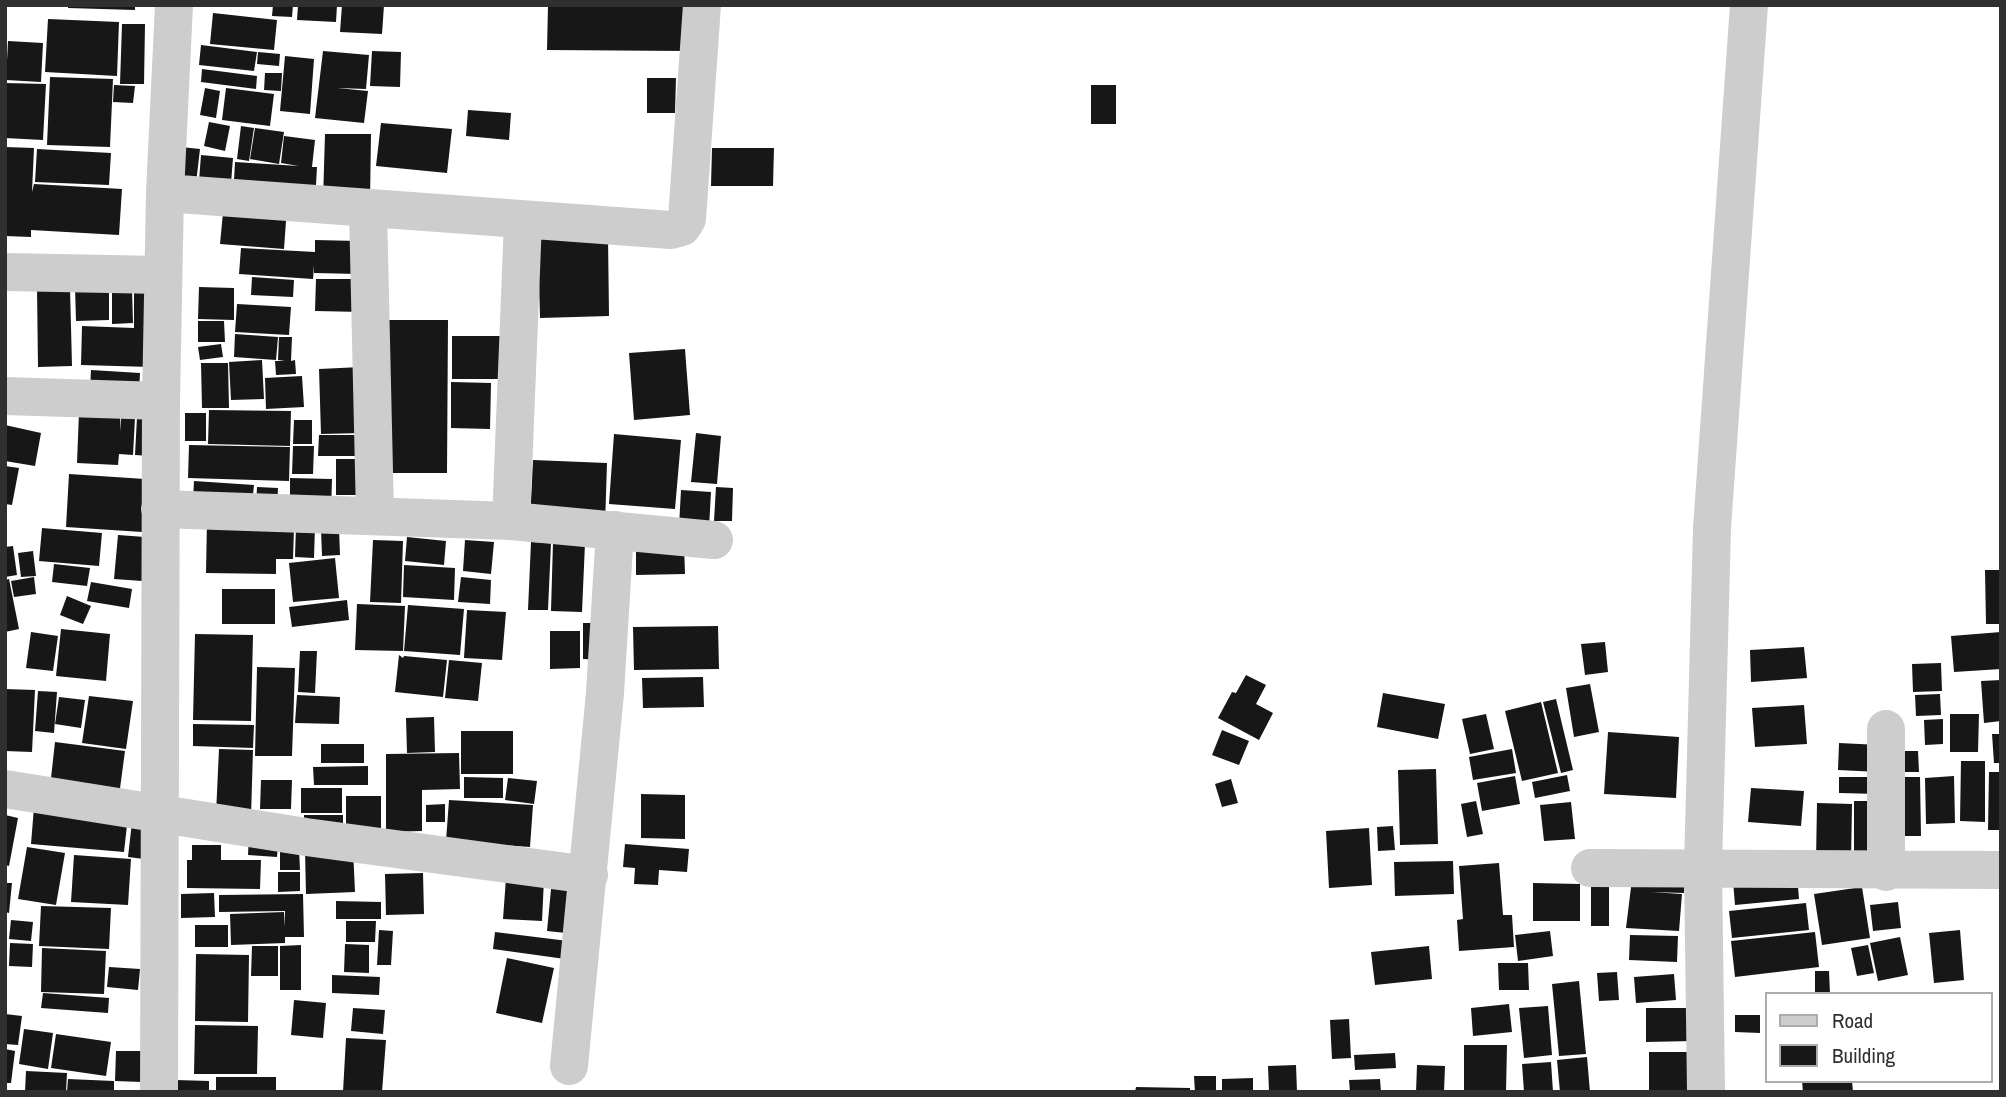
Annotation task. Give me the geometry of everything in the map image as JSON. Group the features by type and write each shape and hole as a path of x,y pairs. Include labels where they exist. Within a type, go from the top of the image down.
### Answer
{"street":[{"path":"159,1092 160,401 162,275 174,5"},
{"path":"165,193 653,231 682,227 687,219 689,199 702,5"},
{"path":"1706,1092 1703,867 1712,528 1749,5"},
{"path":"368,209 375,515"},
{"path":"511,521 523,221"},
{"path":"5,272 162,275"},
{"path":"5,396 160,401"},
{"path":"160,509 511,521 714,540"},
{"path":"569,1066 606,693 615,530"},
{"path":"1886,729 1886,872"},
{"path":"5,789 158,815 589,875"},
{"path":"1590,868 1703,867 1886,872 2001,870"}],"building":[{"path":"68,5 135,5 135,10 68,8"},
{"path":"273,5 293,5 292,17 272,16"},
{"path":"298,5 337,5 336,22 297,20"},
{"path":"342,5 384,5 382,34 340,32"},
{"path":"548,5 687,5 687,51 547,50"},
{"path":"213,13 277,20 274,50 210,44"},
{"path":"48,19 119,22 117,76 45,72"},
{"path":"122,24 145,24 144,84 120,84"},
{"path":"8,41 43,43 41,82 6,80"},
{"path":"201,45 257,52 254,71 199,65"},
{"path":"323,51 369,55 366,89 337,88 368,91 364,123 315,118"},
{"path":"372,51 401,52 400,87 370,86"},
{"path":"258,52 280,54 279,66 257,64"},
{"path":"285,56 314,59 310,114 280,111"},
{"path":"202,69 257,76 256,89 201,82"},
{"path":"265,73 282,73 281,91 264,90"},
{"path":"50,77 113,79 110,147 47,145"},
{"path":"647,78 676,78 675,113 647,113"},
{"path":"5,83 46,84 43,140 5,138"},
{"path":"114,85 135,86 133,103 113,102"},
{"path":"1091,85 1116,85 1116,124 1091,124"},
{"path":"205,88 220,91 216,118 200,115"},
{"path":"226,88 274,94 270,126 222,120"},
{"path":"468,110 511,113 509,140 466,136"},
{"path":"209,122 230,126 225,151 204,146"},
{"path":"381,123 452,129 447,173 376,166"},
{"path":"241,126 254,128 249,161 237,159"},
{"path":"255,128 284,132 279,164 250,159"},
{"path":"325,134 371,134 370,202 323,201"},
{"path":"284,136 315,140 312,167 317,167 316,185 233,197 235,162 299,166 281,163"},
{"path":"5,147 34,148 32,192 34,184 122,189 119,235 31,230 31,237 5,236"},
{"path":"181,147 200,149 195,192 177,190"},
{"path":"712,148 774,148 773,186 711,186"},
{"path":"37,149 111,153 109,185 35,182"},
{"path":"201,155 233,158 230,196 198,194"},
{"path":"224,202 287,207 284,249 220,244"},
{"path":"608,237 609,316 540,318 538,239"},
{"path":"315,240 358,241 358,274 314,273 314,265 313,279 239,274 241,248 315,252"},
{"path":"252,277 294,280 293,297 251,295"},
{"path":"316,279 364,279 363,312 315,311"},
{"path":"109,285 109,320 76,321 75,286"},
{"path":"199,287 234,288 234,320 198,319"},
{"path":"37,288 70,288 72,366 38,367"},
{"path":"112,289 132,289 133,323 112,324"},
{"path":"134,289 150,289 150,327 142,328 152,328 151,367 81,365 82,326 134,328"},
{"path":"237,304 291,307 289,335 235,332"},
{"path":"389,320 448,320 447,473 388,473"},
{"path":"198,321 224,321 225,342 198,342"},
{"path":"235,334 278,337 276,360 234,357"},
{"path":"452,336 510,336 511,379 452,379"},
{"path":"279,337 292,337 291,361 295,360 296,374 276,375 275,361 285,361 278,360"},
{"path":"221,344 223,357 200,360 198,347"},
{"path":"685,349 690,415 634,420 629,353"},
{"path":"262,360 264,399 231,400 229,362"},
{"path":"201,363 228,363 229,408 202,408"},
{"path":"361,367 363,433 321,434 319,369"},
{"path":"91,370 140,373 139,393 90,390"},
{"path":"302,376 304,407 266,409 265,378"},
{"path":"451,382 491,383 490,429 451,428"},
{"path":"209,410 291,411 290,446 208,444"},
{"path":"79,412 120,413 120,432 121,417 135,418 133,455 119,454 118,465 77,463"},
{"path":"185,413 206,413 206,441 185,441"},
{"path":"137,417 151,417 150,456 135,455"},
{"path":"294,420 312,420 312,444 293,444"},
{"path":"5,425 41,433 35,466 5,461"},
{"path":"696,433 721,436 717,484 691,482"},
{"path":"614,434 681,440 675,509 609,504"},
{"path":"319,435 366,435 366,456 318,456"},
{"path":"189,445 290,447 289,481 188,478"},
{"path":"293,446 314,446 313,474 292,474"},
{"path":"336,459 363,459 363,495 336,495"},
{"path":"533,460 607,463 605,525 530,522"},
{"path":"5,466 19,468 12,505 5,504"},
{"path":"69,474 145,479 142,532 66,527"},
{"path":"290,478 332,479 331,511 290,510"},
{"path":"194,481 254,485 252,505 193,501"},
{"path":"257,487 278,488 277,507 256,506"},
{"path":"716,487 733,488 732,521 714,521"},
{"path":"681,490 711,492 709,528 679,526"},
{"path":"207,520 294,528 293,559 276,559 276,574 206,573"},
{"path":"296,525 315,526 314,558 295,557"},
{"path":"42,528 102,533 99,566 39,561"},
{"path":"321,529 339,529 340,555 322,556"},
{"path":"118,535 145,537 142,581 114,579"},
{"path":"407,537 446,541 444,565 405,561"},
{"path":"373,540 403,541 401,603 370,602"},
{"path":"465,540 494,542 491,574 463,571"},
{"path":"531,542 551,543 548,610 528,610"},
{"path":"553,542 585,543 582,612 551,611"},
{"path":"636,544 684,544 685,574 636,575"},
{"path":"13,546 17,575 5,577 5,547"},
{"path":"33,551 36,576 21,577 18,553"},
{"path":"335,558 339,598 293,602 289,563"},
{"path":"54,564 90,568 87,586 52,582"},
{"path":"404,565 455,568 454,600 403,597"},
{"path":"1985,570 2001,570 2001,624 1986,624"},
{"path":"34,577 36,594 14,597 11,581"},
{"path":"461,577 491,580 490,604 458,602"},
{"path":"9,579 19,629 5,632 5,580"},
{"path":"91,582 132,589 129,608 87,601"},
{"path":"222,589 275,589 275,624 222,624"},
{"path":"67,596 91,606 83,624 60,615"},
{"path":"347,600 349,620 292,627 289,607"},
{"path":"357,604 405,606 403,651 355,650"},
{"path":"408,605 464,609 460,655 404,651"},
{"path":"467,610 506,612 502,660 464,658"},
{"path":"583,623 602,623 602,660 583,659"},
{"path":"718,626 719,669 634,670 633,627"},
{"path":"61,629 110,634 106,681 56,676"},
{"path":"550,631 580,631 580,668 550,669"},
{"path":"31,632 58,636 53,671 26,668"},
{"path":"2001,632 2001,669 1954,672 1951,636"},
{"path":"195,634 253,635 251,721 193,720"},
{"path":"1605,642 1608,672 1585,675 1581,644"},
{"path":"1804,647 1807,678 1751,682 1750,650"},
{"path":"300,651 317,651 315,693 298,692"},
{"path":"399,655 403,658 447,660 443,697 395,692"},
{"path":"449,660 482,663 478,701 445,698"},
{"path":"1941,663 1942,691 1913,692 1912,664"},
{"path":"257,667 295,668 292,756 255,756"},
{"path":"1246,675 1266,685 1256,704 1273,713 1259,740 1218,718 1232,692 1236,693"},
{"path":"703,677 704,707 643,708 642,678"},
{"path":"2001,680 2001,721 1984,723 1981,681"},
{"path":"1590,684 1599,732 1574,737 1566,688"},
{"path":"5,689 35,690 32,752 5,751"},
{"path":"38,691 57,692 54,733 35,731"},
{"path":"1383,693 1445,704 1438,739 1377,727"},
{"path":"1940,694 1941,715 1916,716 1915,695"},
{"path":"297,695 340,697 339,724 295,723"},
{"path":"89,696 133,701 126,749 82,743"},
{"path":"59,697 85,700 81,728 55,724"},
{"path":"1556,699 1573,770 1561,773 1543,702"},
{"path":"1541,702 1558,773 1522,781 1505,711"},
{"path":"1804,705 1807,744 1755,747 1752,708"},
{"path":"1486,714 1494,749 1470,754 1462,719"},
{"path":"1950,714 1979,714 1978,752 1950,752"},
{"path":"434,717 435,752 407,753 406,718"},
{"path":"1943,719 1943,744 1925,745 1924,720"},
{"path":"193,724 254,725 253,748 193,746"},
{"path":"1222,730 1249,741 1239,765 1212,755"},
{"path":"461,731 513,731 513,774 461,774"},
{"path":"1608,732 1679,737 1676,798 1604,794"},
{"path":"1992,734 2001,734 2001,763 1994,763"},
{"path":"55,742 125,751 119,796 50,787"},
{"path":"1839,743 1880,745 1879,772 1838,770"},
{"path":"321,744 364,744 364,763 321,763"},
{"path":"219,749 253,750 251,816 216,814"},
{"path":"1512,749 1516,773 1473,780 1469,757"},
{"path":"1891,751 1918,751 1919,772 1892,772"},
{"path":"459,753 460,789 422,790 422,831 386,832 386,754"},
{"path":"1961,761 1985,761 1985,822 1960,821"},
{"path":"368,766 368,785 314,785 313,767"},
{"path":"1436,769 1438,844 1400,845 1398,770"},
{"path":"1989,772 2001,772 2001,830 1988,830"},
{"path":"1567,775 1570,791 1535,798 1532,782"},
{"path":"1515,776 1520,804 1482,811 1477,783"},
{"path":"1954,776 1955,823 1926,824 1925,778"},
{"path":"464,777 503,778 503,798 464,798"},
{"path":"1839,777 1879,777 1879,794 1839,793"},
{"path":"1892,777 1920,777 1921,836 1893,836"},
{"path":"508,778 537,781 534,804 505,800"},
{"path":"1231,779 1238,803 1222,807 1215,784"},
{"path":"261,780 292,780 291,809 260,809"},
{"path":"301,788 342,788 342,813 301,813"},
{"path":"1751,788 1804,791 1801,826 1748,822"},
{"path":"641,794 685,795 685,839 641,838"},
{"path":"346,796 381,796 381,832 346,833"},
{"path":"449,800 533,805 530,847 446,841"},
{"path":"1476,801 1483,834 1467,837 1461,804"},
{"path":"1854,801 1883,801 1882,858 1854,858"},
{"path":"1571,802 1575,839 1544,841 1540,805"},
{"path":"1817,803 1852,804 1851,862 1816,861"},
{"path":"445,804 445,822 426,822 426,805"},
{"path":"34,807 128,816 124,852 31,844"},
{"path":"5,815 18,818 9,866 5,865"},
{"path":"304,815 343,815 343,830 304,830"},
{"path":"132,822 149,824 144,859 128,857"},
{"path":"1393,826 1395,850 1378,851 1377,827"},
{"path":"1369,828 1372,885 1329,888 1326,831"},
{"path":"249,833 279,834 277,857 248,855"},
{"path":"625,844 689,849 687,872 659,870 658,885 634,884 635,868 623,867"},
{"path":"192,845 221,845 221,860 261,860 260,889 187,888 187,860 192,860"},
{"path":"27,847 65,853 56,905 18,899"},
{"path":"299,849 300,870 280,870 280,850"},
{"path":"353,849 355,892 306,894 305,850"},
{"path":"74,855 131,859 128,905 71,902"},
{"path":"1453,861 1454,894 1395,896 1394,862"},
{"path":"1499,863 1503,915 1512,915 1514,947 1459,951 1457,920 1463,919 1459,866"},
{"path":"1633,871 1685,874 1684,893 1651,892 1682,894 1679,931 1626,928"},
{"path":"278,872 300,872 300,891 278,892"},
{"path":"423,873 424,914 386,915 385,874"},
{"path":"1797,875 1799,899 1735,905 1733,881"},
{"path":"506,878 544,879 542,921 503,919"},
{"path":"552,879 571,880 566,933 547,931"},
{"path":"1591,881 1609,881 1609,926 1591,926"},
{"path":"5,883 12,883 9,913 5,912"},
{"path":"1533,883 1580,884 1580,921 1533,921"},
{"path":"1862,887 1870,938 1822,945 1814,894"},
{"path":"214,893 215,917 181,918 181,894"},
{"path":"303,894 304,937 285,937 285,943 231,945 230,914 284,912 285,927 285,911 219,912 219,895"},
{"path":"336,901 381,902 381,919 336,919"},
{"path":"1898,902 1901,928 1873,931 1870,905"},
{"path":"1806,903 1809,930 1732,938 1729,911"},
{"path":"41,906 111,908 109,949 39,946"},
{"path":"11,920 33,922 31,941 9,939"},
{"path":"346,921 376,921 375,942 346,942"},
{"path":"195,925 228,925 228,947 195,947"},
{"path":"379,930 393,931 391,965 377,965"},
{"path":"1960,930 1964,980 1934,983 1929,933"},
{"path":"1550,931 1553,956 1518,961 1515,935"},
{"path":"495,932 568,941 565,959 493,949"},
{"path":"1815,932 1819,967 1735,977 1731,941"},
{"path":"1630,935 1678,936 1677,962 1629,960"},
{"path":"1900,937 1908,975 1878,981 1870,943"},
{"path":"10,943 33,944 32,967 9,966"},
{"path":"345,944 369,945 369,973 344,972"},
{"path":"301,945 301,990 280,990 280,946"},
{"path":"1868,945 1874,973 1857,976 1851,948"},
{"path":"252,946 278,946 278,976 251,976"},
{"path":"1429,946 1432,979 1375,985 1371,952"},
{"path":"42,948 106,951 104,994 41,992"},
{"path":"196,954 249,955 248,1022 195,1021"},
{"path":"507,958 554,968 542,1023 496,1013"},
{"path":"1498,963 1528,963 1529,990 1499,990"},
{"path":"109,967 140,969 138,990 107,987"},
{"path":"1815,971 1829,971 1830,992 1815,992"},
{"path":"1617,972 1619,1000 1599,1001 1597,973"},
{"path":"1674,974 1676,1000 1636,1003 1634,977"},
{"path":"332,975 380,977 379,995 332,993"},
{"path":"1579,981 1586,1054 1559,1056 1552,984"},
{"path":"43,993 109,998 108,1013 41,1008"},
{"path":"294,1000 326,1003 323,1038 291,1035"},
{"path":"1509,1004 1512,1032 1473,1036 1471,1008"},
{"path":"1548,1006 1552,1055 1524,1058 1519,1008"},
{"path":"353,1008 385,1010 383,1034 351,1031"},
{"path":"1646,1008 1693,1008 1693,1041 1646,1042"},
{"path":"5,1014 22,1016 18,1045 5,1044"},
{"path":"1735,1015 1760,1015 1760,1033 1735,1032"},
{"path":"1349,1019 1351,1058 1332,1059 1330,1020"},
{"path":"195,1025 258,1026 257,1074 194,1074"},
{"path":"24,1029 53,1033 48,1069 19,1064"},
{"path":"56,1034 111,1042 106,1076 51,1068"},
{"path":"346,1038 386,1040 382,1092 343,1092"},
{"path":"1464,1045 1507,1045 1506,1092 1464,1092"},
{"path":"5,1049 15,1051 11,1083 5,1083"},
{"path":"116,1051 143,1051 142,1082 115,1081"},
{"path":"1649,1052 1689,1052 1689,1092 1649,1092"},
{"path":"1395,1053 1396,1068 1355,1070 1354,1055"},
{"path":"1587,1057 1590,1092 1560,1092 1557,1060"},
{"path":"1551,1062 1553,1092 1524,1092 1522,1064"},
{"path":"1296,1065 1297,1092 1269,1092 1268,1066"},
{"path":"1417,1065 1445,1066 1444,1092 1416,1092"},
{"path":"26,1071 67,1073 66,1092 25,1092"},
{"path":"1194,1076 1216,1076 1216,1092 1195,1092"},
{"path":"216,1077 276,1077 276,1092 216,1092"},
{"path":"1253,1078 1253,1092 1222,1092 1222,1079"},
{"path":"68,1079 114,1081 114,1092 67,1092"},
{"path":"1380,1079 1381,1092 1350,1092 1349,1080"},
{"path":"176,1080 209,1081 209,1092 175,1092"},
{"path":"1802,1083 1852,1083 1853,1092 1803,1092"},
{"path":"1136,1087 1190,1088 1190,1092 1135,1092"}]}
